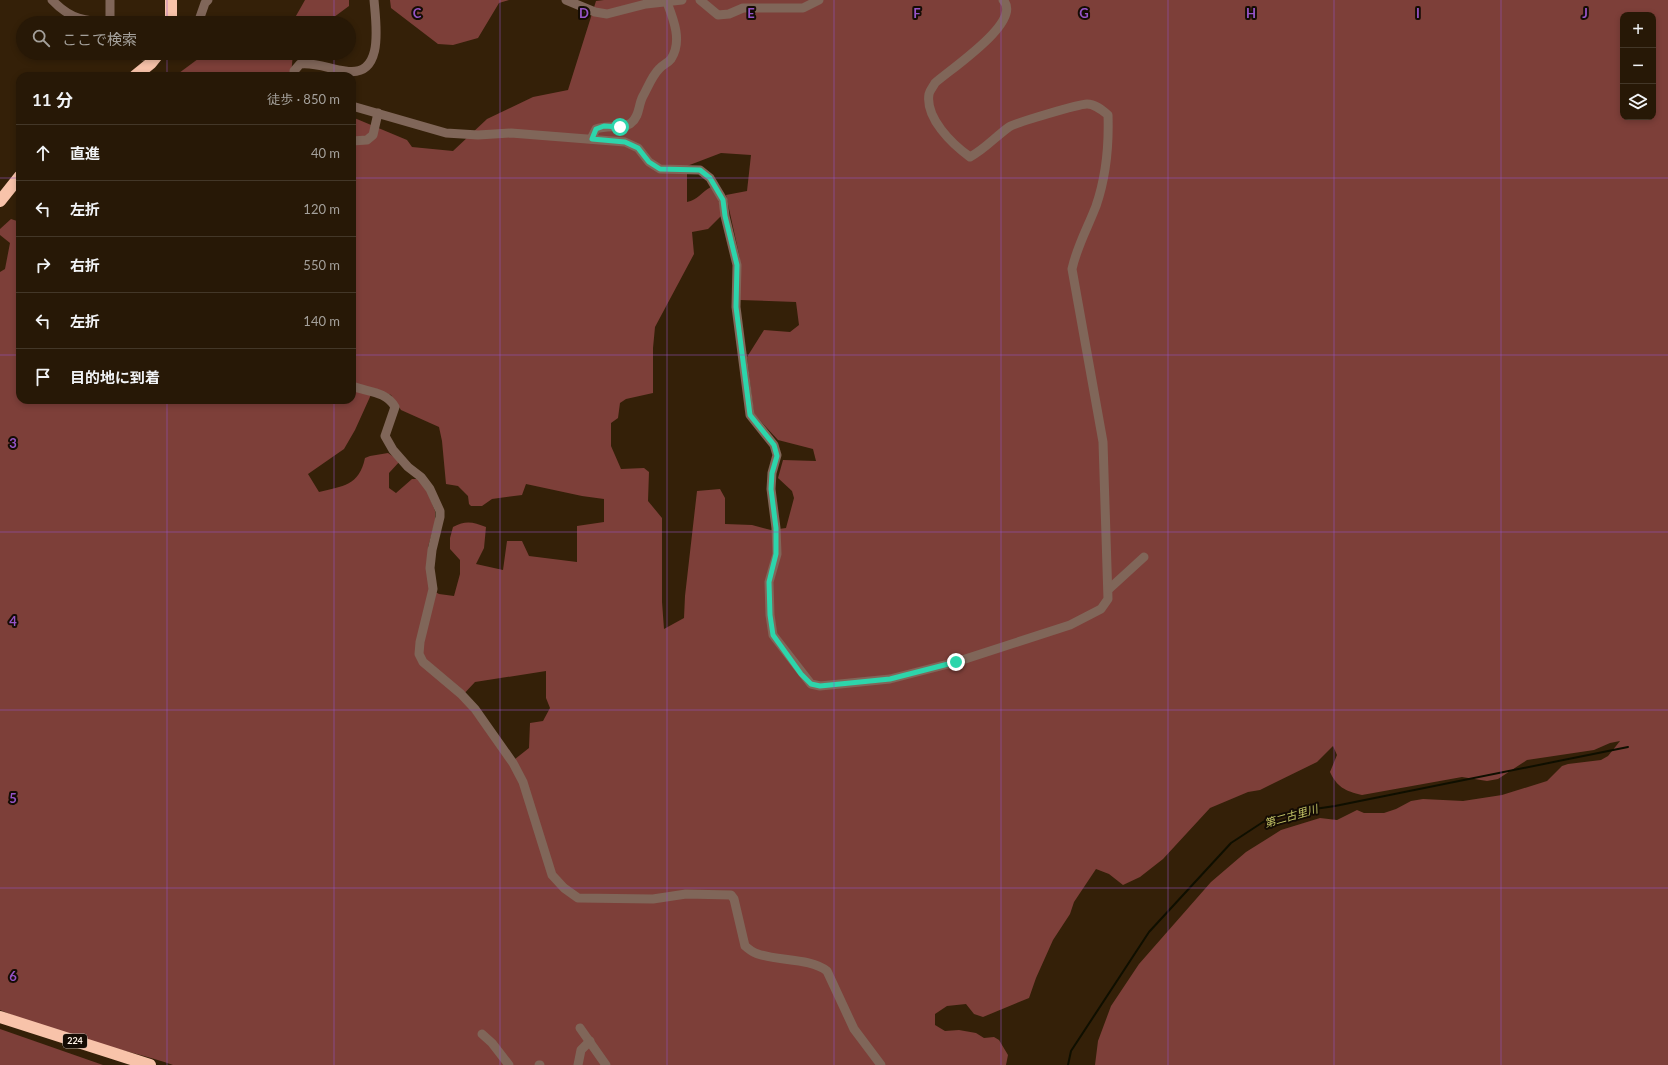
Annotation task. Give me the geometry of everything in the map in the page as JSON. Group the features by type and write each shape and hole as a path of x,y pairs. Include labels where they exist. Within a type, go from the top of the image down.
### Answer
{"highway":[{"path":"171,16 172,0"},
{"path":"140,72 151,63 151,60"},
{"path":"0,201 16,181"},
{"name":"224","path":"0,1017 150,1065"}],"street":[{"path":"52,0 60,8 74,16"},
{"path":"110,0 110,16"},
{"path":"200,16 205,3 208,0"},
{"path":"356,72 364,69 374,58 376,44 374,0"},
{"path":"566,0 595,12 607,14 646,4 682,0"},
{"path":"700,0 718,15 729,14 743,8 803,8 819,0"},
{"path":"356,107 446,132 478,135 511,133 625,142 638,148 649,162 660,169 700,170 710,178 723,200 725,216 737,265 736,307 750,415 774,445 777,456 772,473 771,489 776,535 776,554 769,582 770,615 773,635 780,646 811,684 820,686 890,679 956,662 1070,625 1101,609 1108,599 1109,589 1103,442 1072,269 1075,253 1096,205 1105,170 1108,115 1099,107 1087,104 1047,115 1011,126 983,150 970,157 960,150 940,126 929,105 929,93 935,83 991,36 1003,22 1008,12 1006,3 1003,0"},
{"path":"592,139 596,129 604,126 620,127 631,124 639,113 641,100 658,70 670,60 675,50 675,23 666,1"},
{"path":"294,72 300,64 309,63 346,72"},
{"path":"356,141 367,140 373,135 378,113"},
{"path":"356,387 374,391 392,401 395,407 385,436 393,450 425,483 440,511 430,568 433,589 419,654 423,662 461,694 475,709 513,763 523,782 552,876 564,888 578,898 654,899 686,894 731,895 734,899 745,946 756,954 813,964 827,971 854,1029 881,1065"},
{"path":"1109,589 1144,557"},
{"path":"580,1028 606,1065"},
{"path":"482,1034 492,1043 509,1065"},
{"path":"578,1065 581,1050 590,1041"}],"shaded area":[{"path":"305,0 349,0 349,6 335,16 296,16"},
{"path":"390,0 509,0 499,3 478,38 453,45 438,44 391,8"},
{"path":"604,0 1668,0 1668,1065 1095,1065 1098,1041 1111,1006 1139,964 1211,882 1246,852 1281,830 1320,818 1337,820 1357,810 1364,813 1384,813 1396,809 1411,801 1423,799 1463,801 1502,795 1547,781 1562,766 1601,760 1608,756 1620,741 1610,743 1594,750 1527,760 1498,779 1487,781 1462,777 1362,795 1342,788 1330,772 1337,755 1333,746 1317,762 1260,790 1248,792 1210,808 1163,859 1140,877 1123,885 1109,874 1096,869 1074,902 1070,914 1053,940 1029,998 983,1017 974,1014 966,1004 947,1006 935,1014 935,1025 945,1031 959,1030 976,1033 984,1038 994,1037 999,1040 1008,1055 1006,1065 173,1065 61,1033 0,1010 0,272 5,269 10,243 0,235 0,229 11,219 16,221 16,404 356,404 356,119 407,140 412,147 453,151 487,119 533,97 568,90 596,1","holes":["721,153 751,155 747,191 726,195 740,259 740,300 796,302 799,325 790,332 764,330 747,357 754,414 778,440 813,449 816,461 783,460 778,478 792,491 794,498 786,528 771,530 752,525 725,524 725,498 720,489 697,491 685,596 684,618 664,629 662,602 662,518 648,501 649,472 644,468 621,469 611,446 611,423 618,418 620,403 626,399 653,393 653,348 655,327 694,254 692,232 708,229 722,215 718,198 711,187 694,200 687,202 687,166","374,388 391,395 401,410 439,427 442,441 446,484 458,486 468,496 469,504 471,506 482,506 492,499 522,495 526,484 582,496 604,499 604,522 577,526 577,562 529,556 522,541 507,541 503,570 476,564 484,548 486,527 470,522 462,523 453,527 450,538 450,549 460,560 460,574 454,596 439,594 430,589 428,547 435,522 435,511 427,491 418,479 412,479 396,493 389,488 389,473 400,461 388,453 370,456 365,458 359,474 349,483 319,492 308,474 344,449 355,430","546,671 546,698 550,708 543,721 530,723 529,748 510,763 461,697 475,682"]},
{"path":"197,60 292,60 291,72 180,72"},
{"path":"0,1029 103,1065 0,1065"}],"waterway":[{"name":"第二古里川","path":"1068,1065 1071,1051 1149,932 1231,843 1263,822 1294,812 1335,806 1628,747"}],"route":[{"path":"620,127 604,126 596,129 592,139 625,142 638,148 649,162 660,169 700,170 710,178 723,200 725,216 734,247 737,265 736,307 750,415 774,445 777,456 772,473 771,489 776,528 776,554 769,582 770,615 773,635 801,674 811,684 820,686 838,685 867,680 890,679 956,662"}]}
